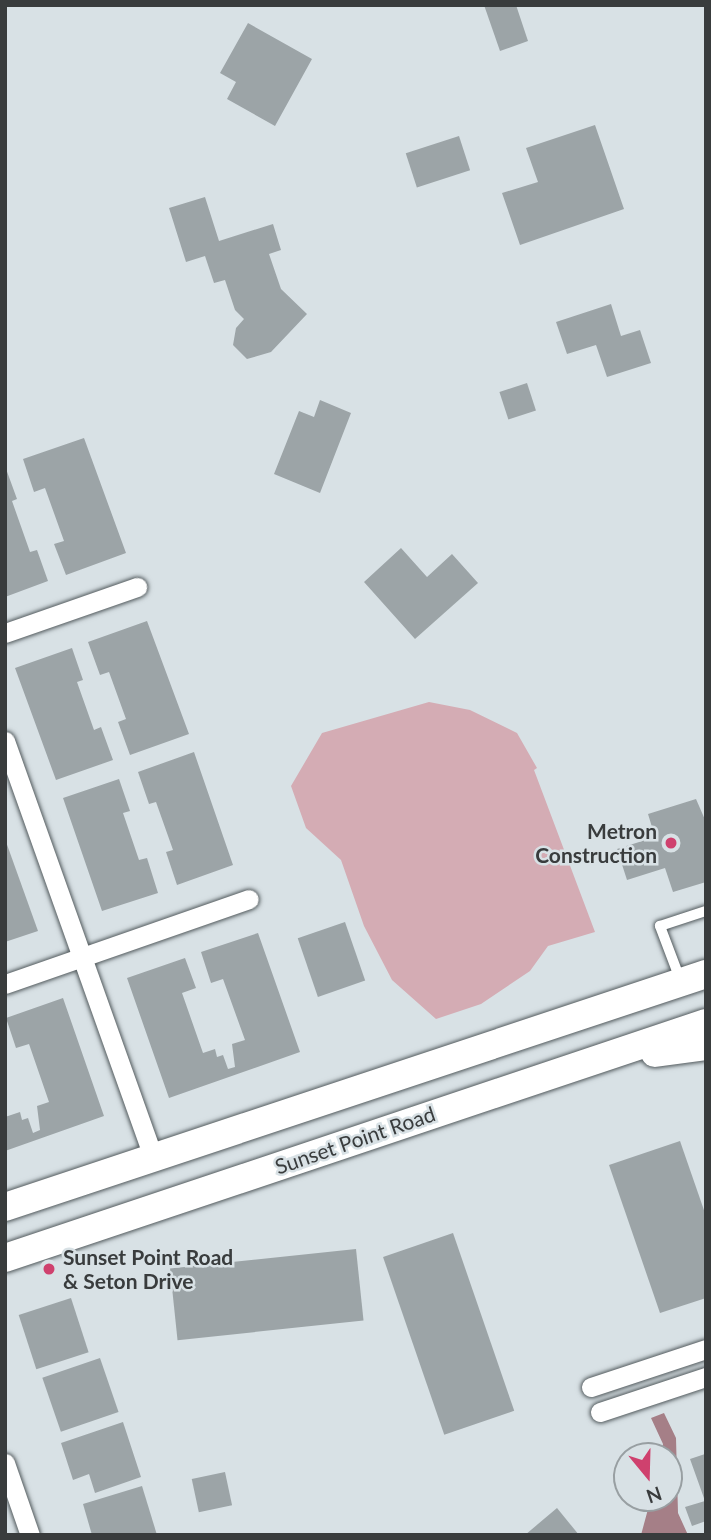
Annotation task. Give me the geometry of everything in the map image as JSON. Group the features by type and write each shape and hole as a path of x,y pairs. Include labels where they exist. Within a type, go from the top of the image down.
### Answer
{"main road":[{"path":"5,1206 693,978"},
{"path":"622,1051 706,1008"},
{"name":"Sunset Point Road","path":"5,1258 706,1023"},
{"path":"587,1062 706,1046"}],"street":[{"path":"5,633 137,587"},
{"path":"5,741 153,1157"},
{"path":"5,984 249,899"},
{"path":"591,1387 706,1349"},
{"path":"600,1412 706,1377"},
{"path":"6,1465 30,1535"}],"lane":[{"path":"693,978 660,926 706,911"}],"shaded area":[{"path":"429,702 470,710 517,733 537,768 534,770 595,932 548,946 530,971 481,1004 436,1019 392,980 364,926 341,860 306,828 291,786 322,733"},
{"path":"664,1413 676,1442 662,1442 651,1418"},
{"path":"647,1512 678,1512 688,1535 641,1535"}],"building":[{"path":"484,5 516,5 528,41 500,51"},
{"path":"248,23 312,59 275,126 227,99 236,82 220,73"},
{"path":"595,125 624,209 520,245 502,193 538,182 526,148"},
{"path":"459,136 470,170 417,188 406,153"},
{"path":"205,197 219,241 273,224 281,250 269,254 281,289 307,314 271,352 247,359 233,345 236,328 244,319 235,310 225,280 214,283 205,256 186,262 169,208"},
{"path":"611,304 621,336 640,330 651,363 607,377 596,345 567,354 556,322"},
{"path":"527,383 536,411 508,420 499,392"},
{"path":"320,400 351,413 320,493 274,474 299,411 314,417"},
{"path":"84,438 126,553 66,575 54,544 64,541 45,488 34,492 23,459"},
{"path":"5,466 17,499 12,501 30,552 37,550 48,581 5,597"},
{"path":"401,548 427,577 452,554 478,583 415,639 364,582"},
{"path":"147,621 189,734 130,755 118,722 126,719 109,672 100,675 88,642"},
{"path":"72,648 83,680 77,682 94,730 101,727 113,760 56,780 15,668"},
{"path":"194,752 233,865 177,885 166,852 173,850 156,802 149,804 138,772"},
{"path":"119,779 130,811 123,813 139,860 147,858 158,893 102,911 63,798"},
{"name":"Metron Construction","path":"696,799 706,822 706,882 673,892 665,868 627,880 617,849 655,837 648,814"},
{"path":"5,839 38,931 5,942"},
{"path":"345,922 365,981 318,997 298,938"},
{"path":"258,933 300,1052 169,1098 127,978 185,958 196,988 182,993 203,1053 215,1049 217,1057 223,1055 228,1069 235,1067 232,1044 245,1040 223,979 211,983 201,952"},
{"path":"63,998 104,1116 5,1151 5,1117 20,1112 22,1120 28,1118 33,1133 40,1130 37,1106 49,1102 29,1044 16,1048 6,1018"},
{"path":"680,1141 706,1216 706,1298 660,1313 609,1165"},
{"path":"453,1233 514,1411 444,1435 383,1257"},
{"path":"356,1249 364,1321 178,1340 170,1269"},
{"path":"71,1298 89,1352 36,1369 19,1315"},
{"path":"100,1358 119,1412 61,1432 42,1378"},
{"path":"123,1422 141,1477 95,1493 89,1474 73,1480 61,1443"},
{"path":"705,1454 706,1521 692,1526 685,1507 705,1501 690,1459"},
{"path":"225,1472 232,1505 199,1512 192,1479"},
{"path":"142,1486 157,1535 92,1535 83,1504"},
{"path":"557,1508 579,1535 525,1535"}],"place":[{"name":"Metron Construction","path":"671,843"},
{"name":"Sunset Point Road & Seton Drive","path":"49,1269"}]}
